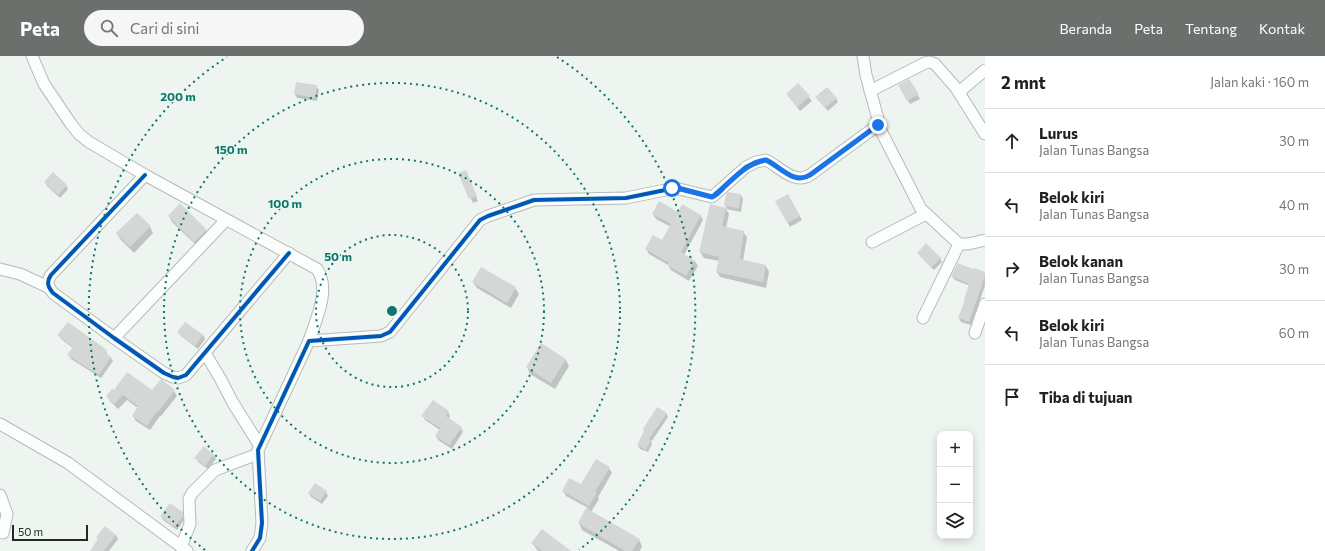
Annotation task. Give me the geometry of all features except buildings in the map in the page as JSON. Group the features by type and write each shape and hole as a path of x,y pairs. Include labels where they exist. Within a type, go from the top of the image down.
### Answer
{"street":[{"path":"0,425 68,463 184,549 190,524 189,499 192,493 215,470 259,450 309,341 323,294 323,279 317,269 145,175 89,142 79,134 44,84 32,56"},
{"path":"863,56 866,75 878,119 878,125 920,209 959,244 968,244 985,240"},
{"path":"870,91 920,65 930,62 934,64 959,92 985,134"},
{"path":"959,92 985,70"},
{"path":"309,341 381,336 390,332 476,224 488,216 534,200 626,198 675,188 712,197 746,167 756,162 766,160 796,178 802,179 810,175 878,125"},
{"path":"48,287 48,282 51,275 145,175"},
{"path":"872,242 926,214"},
{"path":"114,338 226,220"},
{"path":"923,318 959,244"},
{"path":"0,269 20,274 48,287 53,293 164,373 178,378 186,375 289,253"},
{"path":"975,333 985,304"},
{"path":"205,353 259,450 262,523 260,538 252,551"},
{"path":"0,495 7,514 3,533"}],"cycle path":[{"path":"252,551 260,538 262,523 258,450 309,341 381,336 390,332 480,220 534,200 626,198 675,188 712,197 746,167 756,162 766,160 787,174 798,178 804,178 878,125"},
{"path":"145,175 51,275 48,280 48,284 53,293 164,373 178,378 186,375 289,253"}],"route":[{"path":"672,188 678,188 712,197 715,196 746,167 756,162 766,160 796,178 802,179 810,175 878,125"}]}
